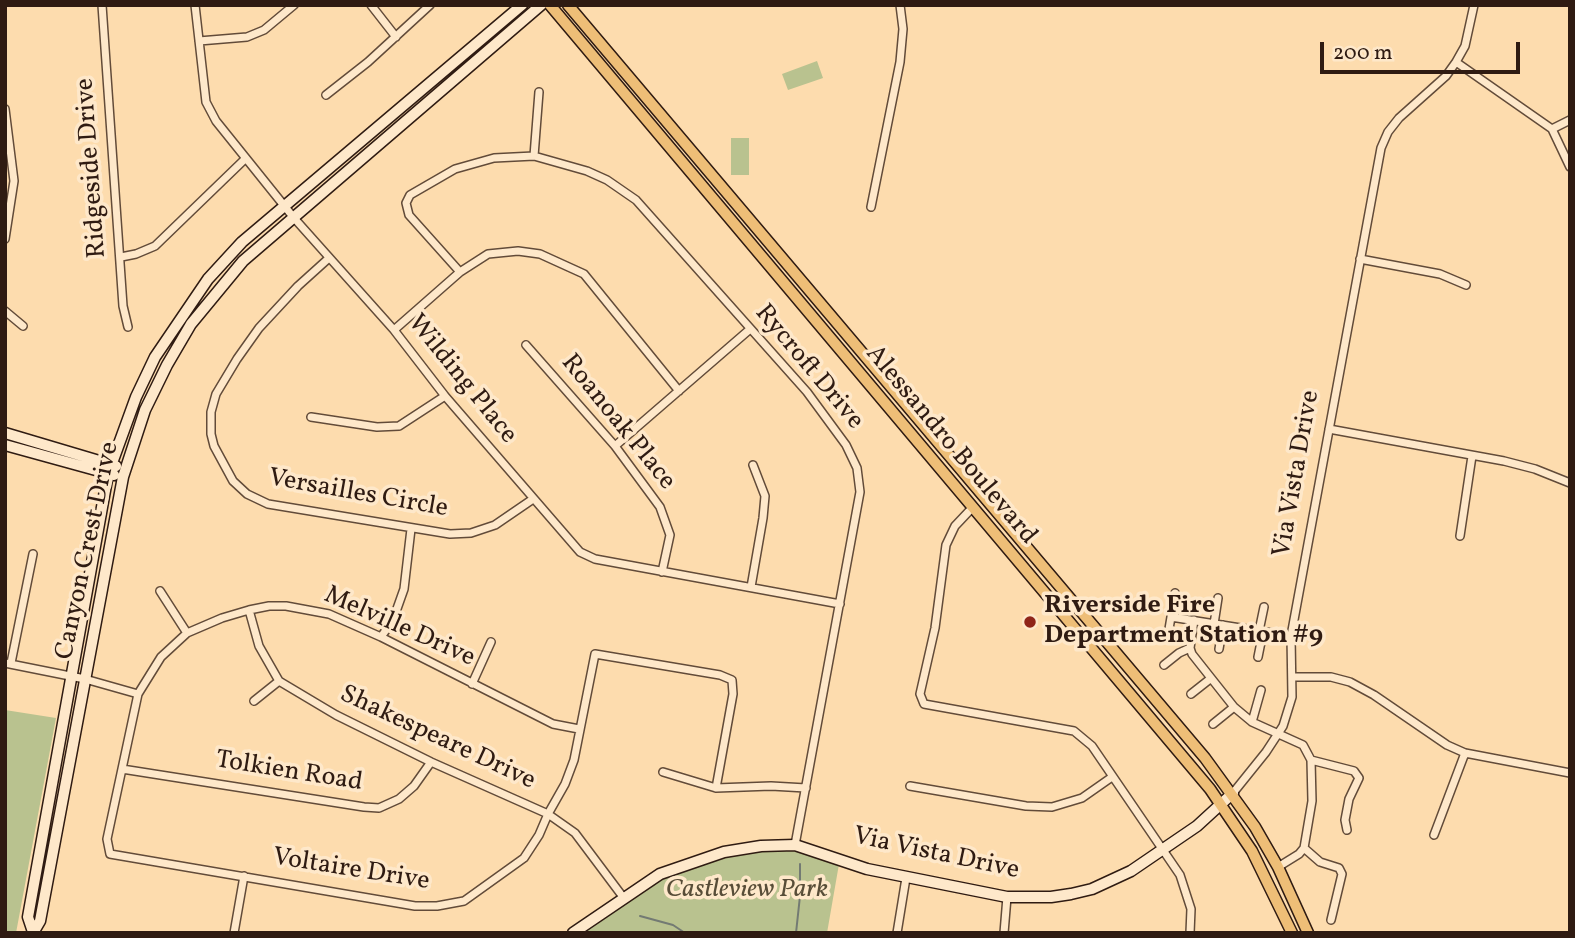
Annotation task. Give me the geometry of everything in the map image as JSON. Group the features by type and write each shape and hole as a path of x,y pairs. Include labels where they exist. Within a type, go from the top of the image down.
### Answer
{"main road":[{"name":"Canyon Crest Drive","path":"33,933 28,917 110,469 150,367 208,279 242,242 522,5"},
{"name":"Canyon Crest Drive","path":"33,933 40,920 125,473 145,410 167,365 191,324 243,261 541,5"},
{"name":"Alessandro Boulevard","path":"550,5 1222,805 1252,851 1292,933"},
{"name":"Alessandro Boulevard","path":"568,5 1233,793 1278,867 1308,933"},
{"path":"5,433 110,469"},
{"path":"5,445 125,473"},
{"name":"Via Vista Drive","path":"573,933 660,874 724,852 761,846 795,845 867,869 1007,897 1051,897 1092,889 1131,871 1164,850 1222,805 1233,793"}],"street":[{"name":"Ridgeside Drive","path":"102,5 123,306 128,327"},
{"name":"Wilding Place","path":"195,5 206,102 216,121 283,205 394,330 445,396 580,552 595,559 840,604"},
{"path":"199,41 247,37 264,30 294,5"},
{"path":"371,5 396,37"},
{"path":"326,95 430,5"},
{"path":"871,207 900,62 903,29 901,5"},
{"name":"Via Vista Drive","path":"1233,793 1266,752 1289,710 1293,677 1291,636 1377,164 1388,132 1399,118 1446,76 1456,62 1465,46 1474,5"},
{"path":"1456,62 1552,129 1570,167"},
{"path":"534,156 539,92"},
{"path":"5,109 13,181 5,239"},
{"path":"1552,129 1570,120"},
{"name":"Rycroft Drive","path":"460,272 409,215 406,203 410,195 454,169 494,158 534,156 587,171 607,180 636,200 832,422 846,445 857,468 860,492 795,845"},
{"path":"121,257 155,246 246,159"},
{"path":"394,330 460,272 488,254 519,251 540,254 584,274 680,391"},
{"name":"Versailles Circle","path":"329,258 298,286 259,328 224,379 211,412 211,434 214,446 233,481 247,494 268,504 450,534 471,533 495,525 533,499"},
{"path":"1360,259 1440,274 1466,285"},
{"path":"5,311 23,326"},
{"path":"615,446 749,330"},
{"name":"Roanoak Place","path":"526,345 615,446 660,507 670,535 662,572"},
{"path":"311,417 377,427 399,426 445,396"},
{"path":"1329,429 1535,469 1570,483"},
{"path":"1460,536 1472,456"},
{"path":"751,587 765,496 753,465"},
{"path":"972,508 955,526 946,545 934,628 920,694 924,704 1074,731 1092,746 1180,875 1191,909 1190,933"},
{"path":"380,637 393,620 404,589 411,528"},
{"path":"33,554 8,663 85,679 138,694"},
{"path":"160,591 187,633"},
{"path":"1168,635 1175,593"},
{"path":"1218,598 1219,649"},
{"name":"Melville Drive","path":"110,853 107,839 138,694 161,657 187,633 249,610 269,606 329,614 553,724 579,729"},
{"path":"1258,657 1264,607"},
{"path":"249,610 260,646 279,681 254,701"},
{"path":"1171,617 1291,636"},
{"path":"1194,620 1190,648 1195,659 1234,707 1252,722 1303,745 1311,760 1311,819 1304,848 1278,867"},
{"path":"472,684 491,642"},
{"path":"1164,665 1190,648"},
{"name":"Voltaire Drive","path":"110,853 415,906 437,906 464,901 524,858 539,835 574,760 595,654 720,675 732,680 733,694 716,788"},
{"path":"1293,677 1331,677 1350,682 1374,695 1447,745 1465,753 1570,773"},
{"path":"1191,694 1210,678"},
{"name":"Shakespeare Drive","path":"279,681 336,715 431,762 548,814 575,833 623,897"},
{"path":"1252,722 1261,690"},
{"path":"1213,724 1234,707"},
{"path":"1434,835 1465,753"},
{"path":"1311,760 1354,771 1359,778 1349,799 1345,820 1347,830"},
{"name":"Tolkien Road","path":"122,769 379,808 399,799 414,786 431,762"},
{"path":"663,772 716,788 806,788"},
{"path":"910,786 1026,806 1052,807 1082,798 1112,777"},
{"path":"1304,848 1320,862 1339,868 1342,874 1331,920"},
{"path":"234,933 244,876"},
{"path":"897,933 906,878"},
{"path":"1004,933 1007,897"}],"green space":[{"path":"817,61 823,78 788,90 782,74"},
{"path":"731,138 749,138 749,175 731,175"},
{"path":"5,710 56,718 16,933 5,933"},
{"name":"Castleview Park","path":"793,849 839,864 827,933 570,933 648,882 723,851"}],"waterway":[{"path":"796,933 800,864"},
{"path":"640,916 673,925 685,933"}],"place":[{"name":"Riverside Fire Department Station #9","path":"1030,622"}]}
